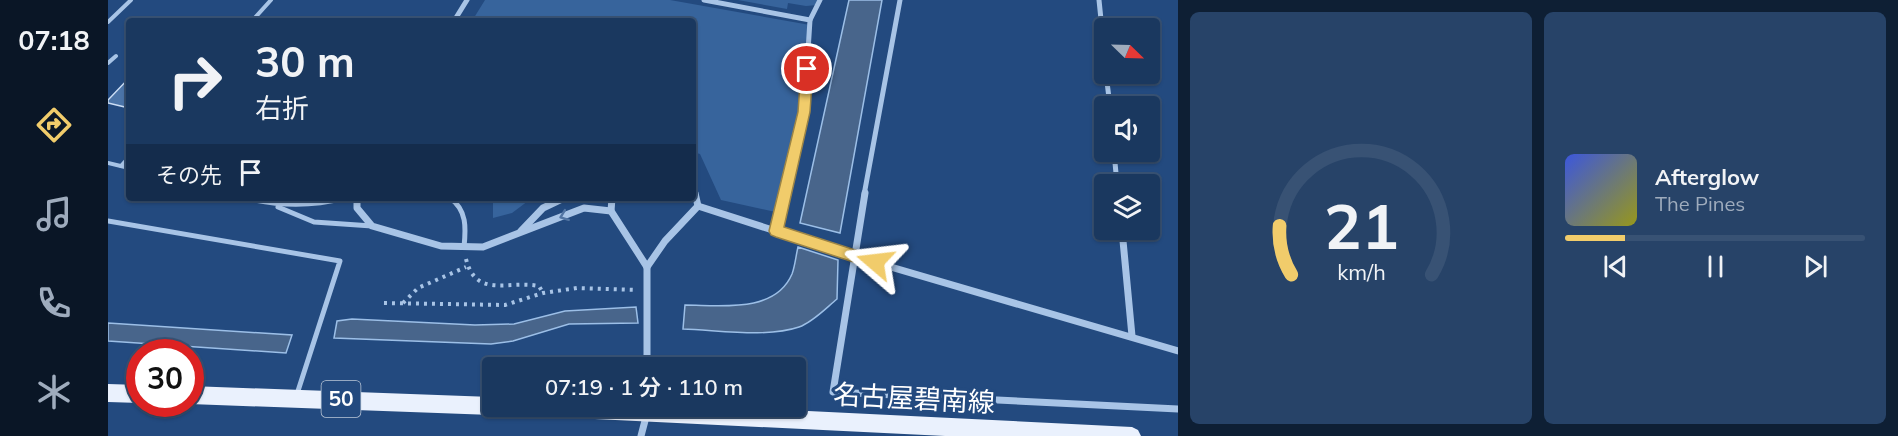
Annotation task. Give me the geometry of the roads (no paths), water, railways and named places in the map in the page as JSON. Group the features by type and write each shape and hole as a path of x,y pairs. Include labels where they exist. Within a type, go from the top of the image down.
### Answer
{"main road":[{"path":"108,393 126,394"},
{"name":"50","path":"204,395 482,406"},
{"name":"名古屋碧南線","path":"791,417 1132,436"}],"street":[{"path":"456,18 467,0"},
{"path":"704,0 810,20"},
{"path":"776,231 804,112 810,20 820,0"},
{"path":"900,0 853,256 832,392 1178,409"},
{"path":"1099,0 1101,18"},
{"path":"696,197 698,206"},
{"path":"357,201 357,208 372,226 441,246 464,247 483,247 584,208 611,211"},
{"path":"519,234 543,208 558,201"},
{"path":"612,201 611,211 646,267 647,357"},
{"path":"698,206 853,256 1178,351"},
{"path":"646,267 698,206"},
{"path":"1123,240 1132,336"},
{"path":"641,436 646,417"}],"lane":[{"path":"108,22 131,0"},
{"path":"255,18 271,0"},
{"path":"108,63 116,56"},
{"path":"121,166 126,160"},
{"path":"108,163 126,167"},
{"path":"257,201 276,206 314,222 372,226"},
{"path":"276,206 325,204 334,201"},
{"path":"456,201 467,220 464,247"},
{"path":"108,221 340,261 296,397"}]}
